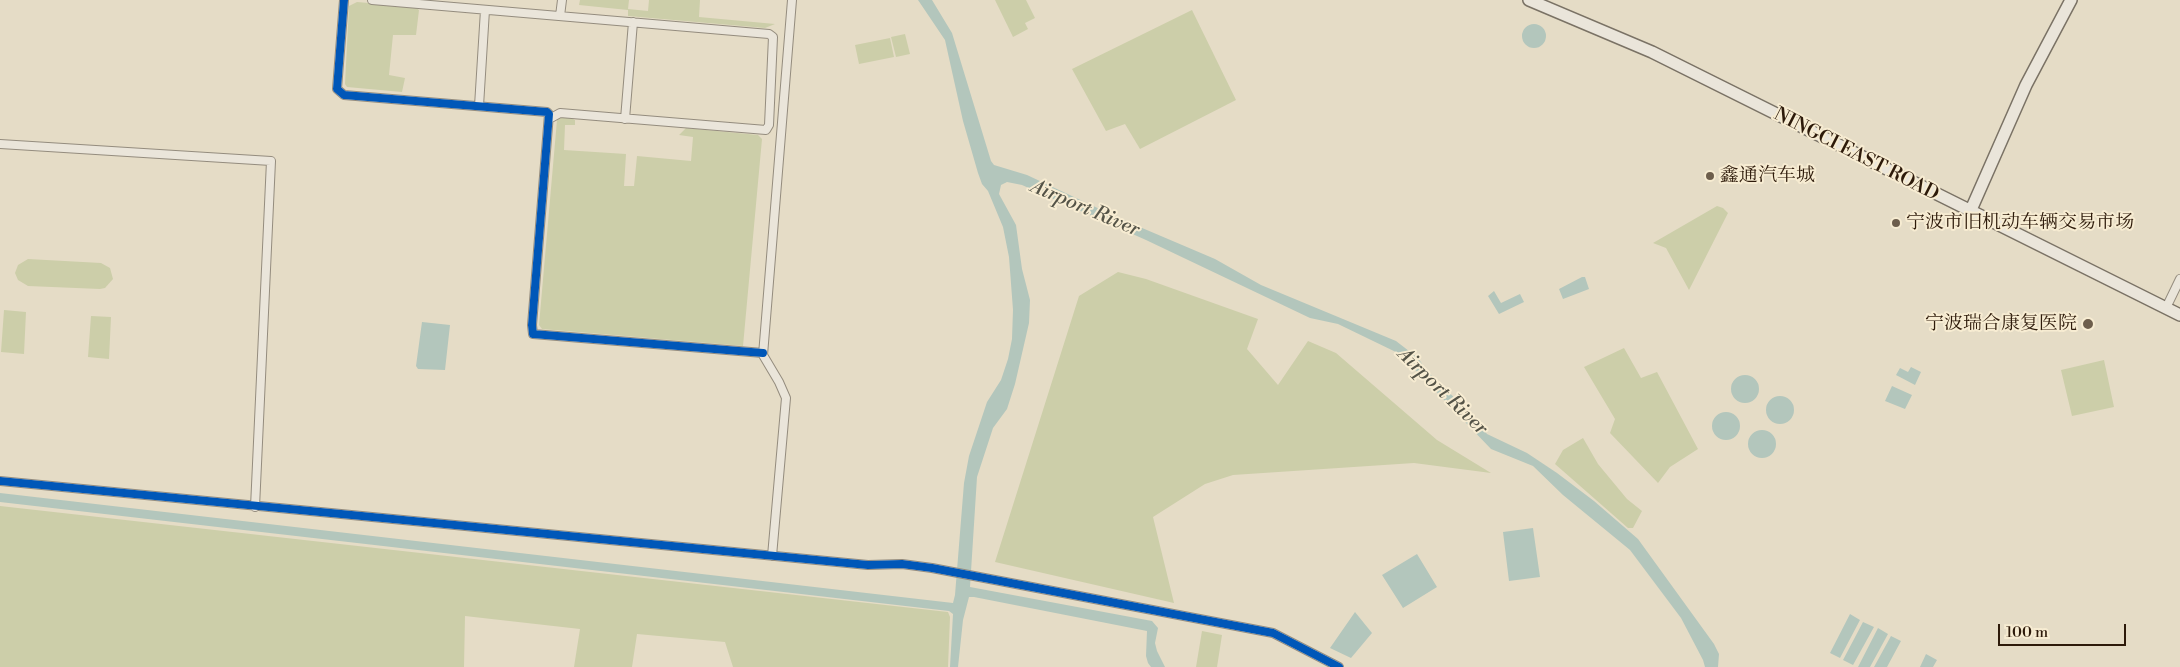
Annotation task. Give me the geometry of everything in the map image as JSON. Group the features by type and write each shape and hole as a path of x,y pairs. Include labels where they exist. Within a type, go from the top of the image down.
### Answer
{"main road":[{"name":"NINGCI EAST ROAD","path":"1529,0 1652,52 2180,315"},
{"path":"1970,212 2026,84 2071,0"}],"street":[{"path":"344,0 337,88 344,95 547,112 551,118 532,325 533,334 763,353"},
{"path":"372,0 769,34 773,37 769,125 766,130 560,113 551,118"},
{"path":"560,16 562,0"},
{"path":"772,556 786,398 763,353 792,0"},
{"path":"479,106 485,10"},
{"path":"625,119 633,22"},
{"path":"0,144 271,161 255,507"},
{"path":"2166,308 2180,279"},
{"path":"0,480 255,507 772,556 868,565 902,564 932,568 1273,633 1339,667"}],"green space":[{"path":"580,0 629,0 628,9 648,11 649,0 700,0 699,17 775,24 765,28 628,16 628,10 579,5"},
{"path":"995,0 1026,0 1035,18 1025,23 1028,29 1013,37"},
{"path":"357,2 416,7 419,10 416,35 393,35 389,75 405,78 402,92 347,87 345,84 349,6"},
{"path":"1192,10 1236,100 1140,149 1125,124 1106,131 1072,69"},
{"path":"905,34 910,54 896,57 891,37"},
{"path":"890,38 894,57 859,64 855,45"},
{"path":"561,117 575,120 575,125 565,125 564,150 626,154 624,186 634,186 637,156 691,161 693,137 679,135 686,128 758,135 762,139 743,346 542,329 539,325 557,120"},
{"path":"1717,206 1723,208 1728,213 1689,290 1666,248 1653,243"},
{"path":"28,259 101,263 110,268 113,279 105,288 100,289 28,286 18,280 15,273 18,265"},
{"path":"1118,272 1146,279 1258,319 1247,349 1278,385 1308,341 1336,353 1437,440 1491,473 1414,463 1233,475 1205,484 1153,517 1174,603 995,562 1079,296"},
{"path":"4,310 26,312 24,354 1,352"},
{"path":"91,316 111,317 109,359 88,357"},
{"path":"1624,348 1641,378 1657,372 1698,449 1670,467 1658,483 1610,433 1615,419 1584,367"},
{"path":"2104,360 2114,407 2072,416 2061,370"},
{"path":"1583,438 1598,464 1627,499 1642,511 1633,528 1628,528 1555,464 1563,450"},
{"path":"0,506 948,612 950,617 948,667 733,667 725,642 637,634 632,667 574,667 580,629 465,616 464,667 0,667"},
{"path":"1202,631 1222,635 1217,667 1196,667"}],"water":[{"name":"Airport River","path":"918,0 932,0 952,33 991,161 994,165 1027,175 1121,219 1215,259 1261,285 1396,341 1418,358 1427,371 1467,410 1487,434 1527,453 1557,473 1594,501 1638,539 1714,644 1719,654 1718,667 1705,667 1681,618 1630,550 1563,495 1533,466 1491,449 1400,354 1338,324 1310,318 1146,240 1022,185 1007,182 1001,185 999,194 1016,225 1022,269 1030,300 1029,323 1015,384 1007,409 993,428 977,477 970,587 1152,621 1158,628 1155,643 1165,667 1151,667 1148,663 1146,656 1147,631 974,597 969,597 963,620 958,667 950,667 953,614 949,611 0,502 0,493 953,603 964,483 969,456 987,402 1001,380 1008,359 1012,339 1013,310 1009,257 1003,227 988,191 982,184 978,173 963,121 945,40"},
{"path":"1534,24 1539,25 1545,31 1545,41 1539,47 1534,48 1529,47 1523,41 1522,36 1523,31 1529,25"},
{"path":"1585,277 1589,289 1563,299 1559,289"},
{"path":"1494,291 1501,303 1520,294 1524,302 1499,314 1488,296"},
{"path":"422,322 450,325 445,370 418,369 416,366"},
{"path":"1911,367 1921,372 1915,385 1896,375 1900,368 1908,372"},
{"path":"1745,375 1755,379 1759,389 1755,399 1745,403 1735,399 1731,389 1735,379"},
{"path":"1892,386 1912,395 1905,409 1885,401"},
{"path":"1780,396 1790,400 1794,410 1790,420 1780,424 1770,420 1766,410 1770,400"},
{"path":"1726,412 1736,416 1740,426 1736,436 1726,440 1716,436 1712,426 1716,416"},
{"path":"1762,430 1772,434 1776,444 1772,454 1762,458 1752,454 1748,444 1752,434"},
{"path":"1533,528 1540,577 1509,581 1503,532"},
{"path":"1417,554 1437,587 1403,608 1382,575"},
{"path":"1355,612 1372,633 1351,658 1330,648"},
{"path":"1850,614 1860,620 1840,658 1830,653"},
{"path":"1863,622 1874,627 1853,665 1843,660"},
{"path":"1878,628 1888,634 1870,667 1858,667"},
{"path":"1891,636 1901,641 1887,667 1874,667"},
{"path":"1926,654 1937,660 1933,667 1920,667"}],"cycle path":[{"path":"344,0 337,89 344,95 547,112 549,114 532,325 533,334 763,353"},
{"path":"0,481 868,565 902,564 932,568 1273,633 1339,667"}],"place":[{"name":"鑫通汽车城","path":"1710,176"},
{"name":"宁波市旧机动车辆交易市场","path":"1896,223"},
{"name":"宁波瑞合康复医院","path":"2088,324"}]}
